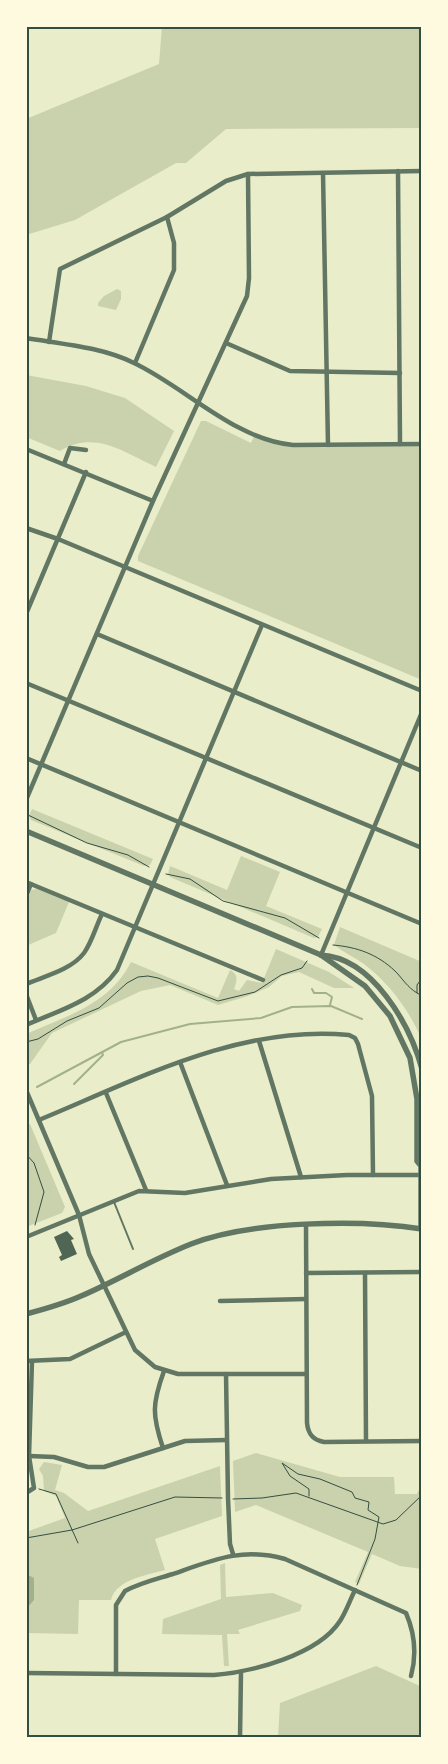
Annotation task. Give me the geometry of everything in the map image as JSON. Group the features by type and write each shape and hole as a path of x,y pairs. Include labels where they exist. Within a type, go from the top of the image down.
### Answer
{"street":[{"path":"398,171 400,444"},
{"path":"49,342 60,269 167,217 226,181 248,174 422,171"},
{"path":"324,172 328,445"},
{"path":"26,800 153,501 247,296 249,278 248,174"},
{"path":"135,363 174,270 174,243 167,217"},
{"path":"26,338 94,350 135,363 255,435 273,442 293,445 422,444"},
{"path":"226,343 290,371 327,374 400,373"},
{"path":"64,464 70,448 86,450"},
{"path":"26,450 86,472 153,501"},
{"path":"26,614 86,472"},
{"path":"26,528 58,539 422,691"},
{"path":"26,1025 80,1002 109,981 123,959 262,625"},
{"path":"97,634 422,771"},
{"path":"26,683 422,848"},
{"path":"321,955 422,712"},
{"path":"26,758 422,924"},
{"path":"26,831 321,955 358,981 379,1000 402,1036 410,1058 416,1087 417,1161 421,1165 421,1228 367,1223 306,1226 254,1230 199,1241 69,1301 26,1314"},
{"path":"26,896 28,883 263,980"},
{"path":"26,984 65,968 79,958 88,947 102,914"},
{"path":"321,955 333,956 345,962 372,981 386,996 409,1033 422,1069"},
{"path":"26,994 36,1020"},
{"path":"39,1120 180,1062 222,1049 259,1041 298,1036 345,1034 355,1038 372,1096 373,1175"},
{"path":"259,1041 301,1177"},
{"path":"180,1062 227,1185"},
{"path":"26,1090 79,1215 88,1254 126,1332 141,1357 164,1371 178,1374 306,1374"},
{"path":"106,1093 146,1190"},
{"path":"26,1237 113,1200 146,1190 185,1193 227,1185 301,1177 421,1175"},
{"path":"306,1226 306,1374 309,1434 313,1438 324,1442 422,1441"},
{"path":"422,1248 422,1342"},
{"path":"306,1273 421,1272"},
{"path":"364,1273 366,1442"},
{"path":"220,1301 306,1299"},
{"path":"26,1493 34,1490 29,1456 29,1361 70,1359 126,1332"},
{"path":"163,1448 154,1411 157,1391 164,1371"},
{"path":"226,1374 229,1529 233,1554"},
{"path":"29,1456 54,1457 88,1467 104,1467 186,1441 226,1440"},
{"path":"116,1674 116,1605 121,1595 130,1589 233,1554 259,1554 278,1557 406,1613 414,1633 414,1664 411,1676"},
{"path":"26,1673 214,1675 241,1672 308,1649 327,1635 340,1622 354,1590"},
{"path":"240,1738 241,1672"}],"lane":[{"path":"113,1200 133,1249"}],"path":[{"path":"28,815 87,842 128,855 149,867"},
{"path":"166,874 190,879 212,895 228,903 278,915 319,938"},
{"path":"333,945 360,949 374,955 392,968 406,985 422,996"},
{"path":"26,1042 38,1039 75,1017 100,1008 135,978 144,976 158,978 218,1001 258,990 281,975 302,968 307,961"},
{"path":"417,993 417,985 422,978"},
{"path":"26,1154 34,1163 44,1192 35,1225"},
{"path":"309,1496 309,1489 290,1476 282,1463 298,1474 320,1479 352,1492 357,1500 369,1502 368,1510 379,1517 379,1524 354,1590"},
{"path":"34,1490 42,1489 56,1494 78,1543"},
{"path":"234,1499 262,1498 289,1493 309,1496 379,1524 396,1520 422,1495"},
{"path":"26,1538 72,1530 175,1497 221,1498"}],"shaded area":[{"path":"162,26 422,26 422,128 226,129 186,163 176,163 75,220 26,235 26,119 159,64"},
{"path":"117,289 121,291 121,299 116,310 98,306 98,303 104,296"},
{"path":"26,375 86,386 125,398 174,431 156,467 120,450 97,443 73,445 60,451 26,437"},
{"path":"201,421 206,421 251,443 255,434 284,444 422,444 422,680 138,561 138,556"},
{"path":"32,809 153,859 150,865 144,866 31,820 29,816"},
{"path":"241,856 280,872 266,906 322,929 318,937 314,938 170,877 168,874 170,866 227,890"},
{"path":"37,889 69,902 56,933 26,946 26,903 31,890"},
{"path":"340,927 422,962 422,1040 405,1008 382,980 364,964 334,945"},
{"path":"276,949 329,972 354,988 334,988 299,972 282,976 269,987 248,996 218,1005 170,985 141,991 52,1033 30,1064 26,1066 26,1034 86,1007 111,988 131,962 218,998 230,970 235,974 236,978 234,989 239,991 247,980 262,983"},
{"path":"30,1124 65,1207 62,1213 26,1227 26,1126"},
{"path":"256,1453 340,1477 394,1477 395,1494 417,1494 418,1491 422,1490 422,1569 400,1566 372,1554 359,1584 355,1582 368,1552 256,1505 235,1512 233,1461"},
{"path":"44,1462 62,1465 55,1490 64,1493 88,1511 220,1466 222,1516 155,1539 165,1570 142,1576 126,1583 119,1587 111,1600 79,1600 78,1634 26,1633 26,1532 65,1518 56,1496 44,1491 43,1476 39,1469"},
{"path":"225,1563 226,1597 273,1593 302,1605 300,1611 238,1630 240,1634 227,1634 229,1666 224,1666 222,1635 162,1634 163,1619 221,1599 220,1565"},
{"path":"26,1574 34,1578 34,1600 26,1609"},
{"path":"376,1666 422,1687 422,1738 278,1738 280,1703"}],"building":[{"path":"67,1231 74,1239 71,1240 77,1254 61,1261 59,1257 62,1255 54,1237"}],"waterway":[{"path":"312,989 314,993 326,993 332,997 330,1005"},
{"path":"37,1087 121,1042 190,1024 261,1018 292,1007 331,1006 362,1019"},
{"path":"74,1084 103,1055 102,1052"}]}
